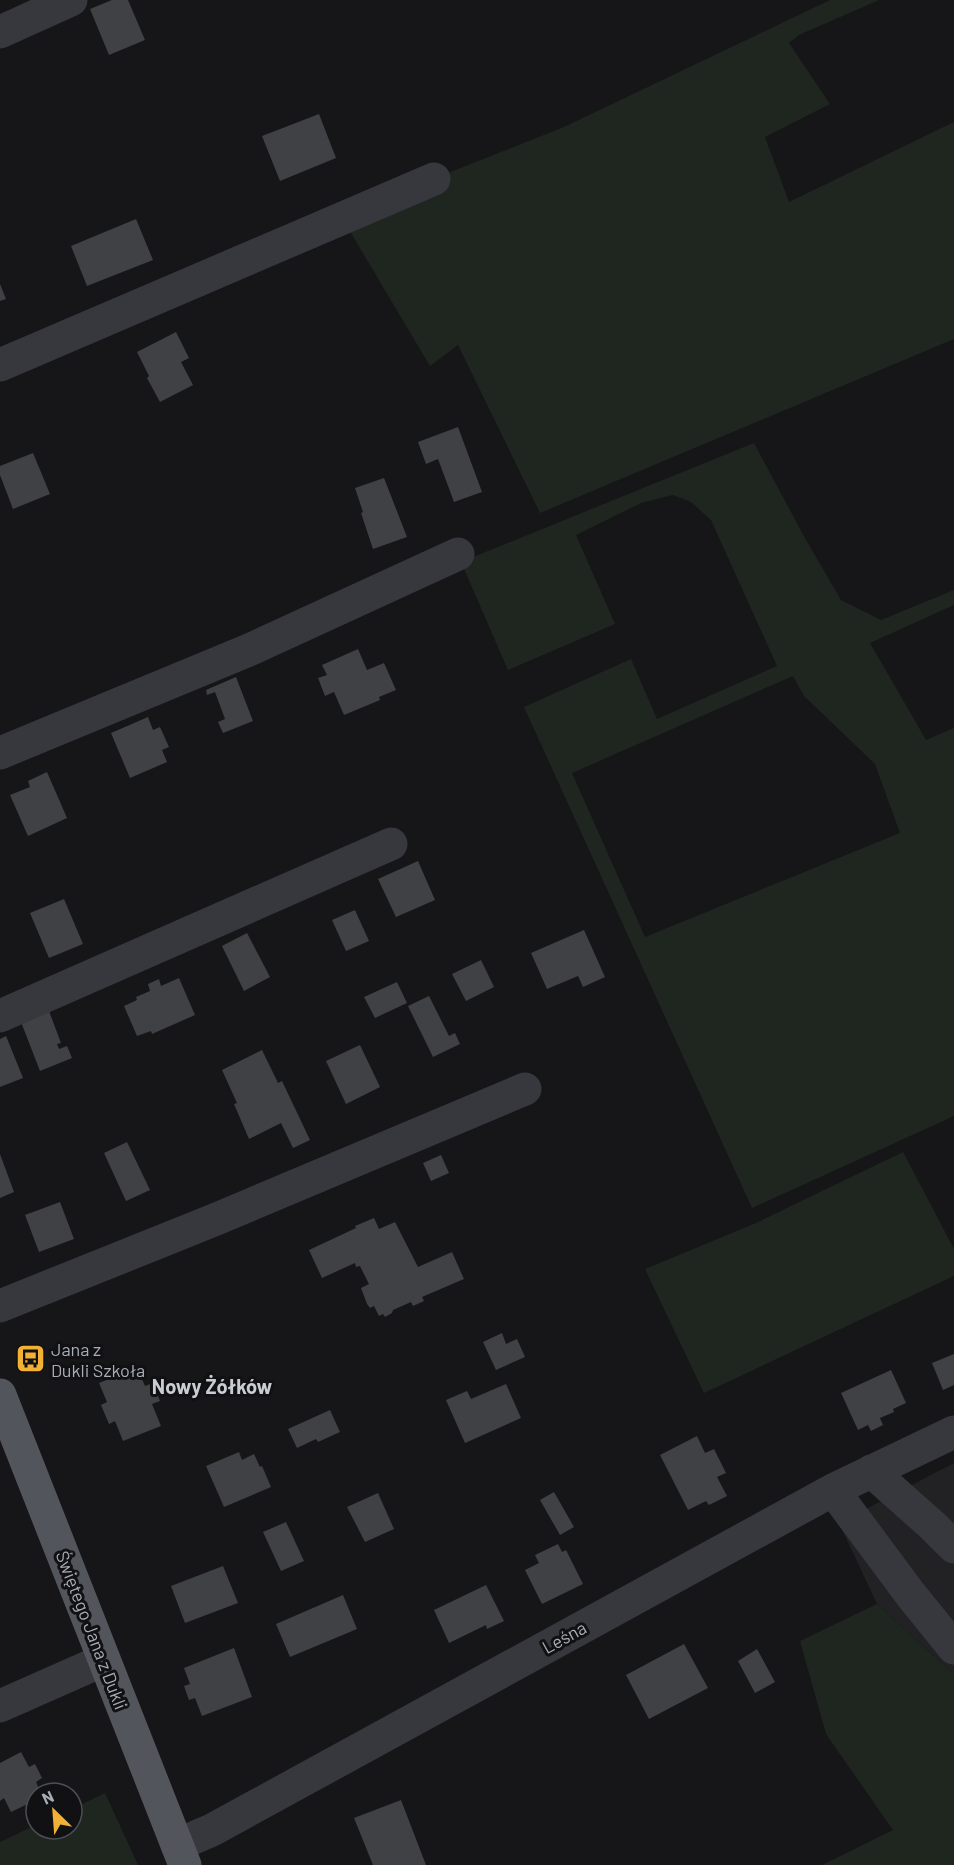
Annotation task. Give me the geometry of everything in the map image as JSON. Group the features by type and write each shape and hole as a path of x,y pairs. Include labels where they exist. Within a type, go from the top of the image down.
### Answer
{"main road":[{"name":"Świętego Jana z Dukli","path":"0,1395 181,1855"}],"street":[{"path":"0,32 71,0"},
{"path":"0,365 434,179"},
{"path":"0,388 110,342"},
{"path":"0,753 249,650 458,554"},
{"path":"0,1016 391,844"},
{"path":"0,1306 214,1220 525,1089"},
{"name":"Leśna","path":"181,1855 212,1830 833,1490 954,1432"},
{"path":"871,1471 954,1547"},
{"path":"833,1490 910,1595 954,1648"},
{"path":"0,1687 46,1665 101,1653"},
{"path":"0,1706 101,1653"}],"shaded area":[{"path":"830,0 879,0 799,35 789,43 830,104 765,137 789,202 954,122 954,339 540,513 458,345 430,366 345,223 448,173 564,127"},
{"path":"754,443 841,600 881,620 954,590 954,605 870,643 926,740 954,728 954,1116 752,1208 524,707 631,659 657,719 777,666 711,520 691,502 673,495 641,503 576,535 615,624 508,670 461,562","holes":["793,676 804,696 875,764 900,833 645,937 572,773"]},
{"path":"903,1152 954,1249 954,1276 704,1393 645,1269 756,1223"},
{"path":"954,1463 954,1674 877,1604 839,1523"},
{"path":"877,1604 954,1674 954,1865 822,1865 893,1830 826,1734 800,1641"},
{"path":"105,1793 138,1865 0,1865 0,1842 24,1831 24,1841 84,1841 84,1803"}],"building":[{"path":"112,0 128,0 145,40 109,55 90,9"},
{"path":"319,114 336,158 280,181 262,136"},
{"path":"136,219 153,260 87,286 71,246"},
{"path":"0,284 6,299 0,301"},
{"path":"176,332 189,358 181,362 193,385 160,402 137,352"},
{"path":"458,427 482,492 454,502 438,459 426,464 418,442"},
{"path":"33,453 50,494 13,509 0,475 0,466"},
{"path":"384,478 407,537 373,549 355,488"},
{"path":"358,649 367,670 384,663 396,690 379,697 380,700 344,715 334,692 325,696 318,678 327,675 322,665"},
{"path":"236,677 253,721 223,733 218,722 225,719 215,692 207,695 206,690"},
{"path":"148,717 153,730 160,727 169,747 162,750 167,762 130,778 111,733"},
{"path":"47,772 67,818 28,836 10,795 30,787 28,781"},
{"path":"418,861 435,900 396,917 378,879"},
{"path":"64,899 83,944 49,958 30,913"},
{"path":"355,910 369,941 346,951 332,920"},
{"path":"584,930 605,977 583,987 578,976 547,989 531,953"},
{"path":"247,933 270,977 244,991 222,946"},
{"path":"481,960 494,987 466,1001 452,974"},
{"path":"179,978 195,1015 152,1034 151,1031 137,1036 124,1006 150,991 148,984 159,979 161,986"},
{"path":"397,982 407,1003 375,1018 364,997"},
{"path":"429,996 449,1036 455,1033 460,1044 433,1057 408,1006"},
{"path":"49,1011 61,1043 57,1044 59,1049 67,1046 72,1058 40,1071 21,1022"},
{"path":"6,1036 23,1078 0,1087 0,1039"},
{"path":"360,1045 380,1087 346,1104 326,1061"},
{"path":"262,1050 278,1083 282,1081 310,1140 293,1148 281,1123 249,1139 234,1104 237,1103 222,1070"},
{"path":"127,1142 150,1190 126,1201 104,1153"},
{"path":"0,1154 14,1192 0,1198"},
{"path":"441,1155 449,1173 431,1181 423,1163"},
{"path":"60,1202 74,1239 39,1252 25,1215"},
{"path":"374,1218 379,1229 395,1222 418,1267 452,1252 464,1279 422,1297 424,1301 413,1306 411,1302 393,1310 385,1317 383,1314 379,1316 374,1306 370,1308 367,1304 361,1288 369,1284 360,1266 356,1267 355,1263 322,1278 309,1250"},
{"path":"502,1333 506,1344 517,1339 525,1357 496,1370 483,1342"},
{"path":"954,1354 954,1385 943,1390 932,1363"},
{"path":"137,1368 145,1386 153,1383 160,1401 152,1404 161,1426 123,1441 115,1421 109,1424 101,1405 107,1402 99,1383"},
{"path":"891,1370 906,1403 880,1418 883,1425 871,1431 868,1425 858,1430 841,1393"},
{"path":"506,1384 521,1418 465,1443 446,1400 467,1391 471,1399"},
{"path":"330,1410 340,1432 318,1442 316,1439 297,1448 288,1429"},
{"path":"697,1436 705,1453 714,1449 726,1473 717,1477 727,1496 709,1505 706,1501 688,1510 660,1455"},
{"path":"239,1452 242,1460 254,1454 271,1487 224,1507 206,1466"},
{"path":"554,1492 574,1527 560,1535 540,1500"},
{"path":"378,1493 394,1529 365,1542 347,1507"},
{"path":"286,1522 304,1561 281,1571 263,1532"},
{"path":"558,1544 562,1552 566,1550 583,1584 542,1604 525,1570 539,1563 535,1555"},
{"path":"223,1566 238,1603 185,1623 171,1586"},
{"path":"486,1585 504,1621 487,1629 486,1625 449,1643 434,1610"},
{"path":"343,1595 357,1629 290,1657 276,1624"},
{"path":"684,1644 708,1688 649,1719 626,1675"},
{"path":"234,1648 252,1697 202,1716 195,1698 189,1700 184,1686 190,1684 184,1668"},
{"path":"757,1649 775,1682 755,1693 738,1661"},
{"path":"21,1752 29,1767 35,1764 42,1778 38,1781 24,1781 24,1806 11,1812 4,1798 0,1801 0,1763"},
{"path":"401,1800 426,1865 373,1865 354,1818"}],"place":[{"name":"Jana z Dukli Szkoła","path":"30,1359"}],"district":[{"name":"Nowy Żółków","path":"212,1386"}]}
